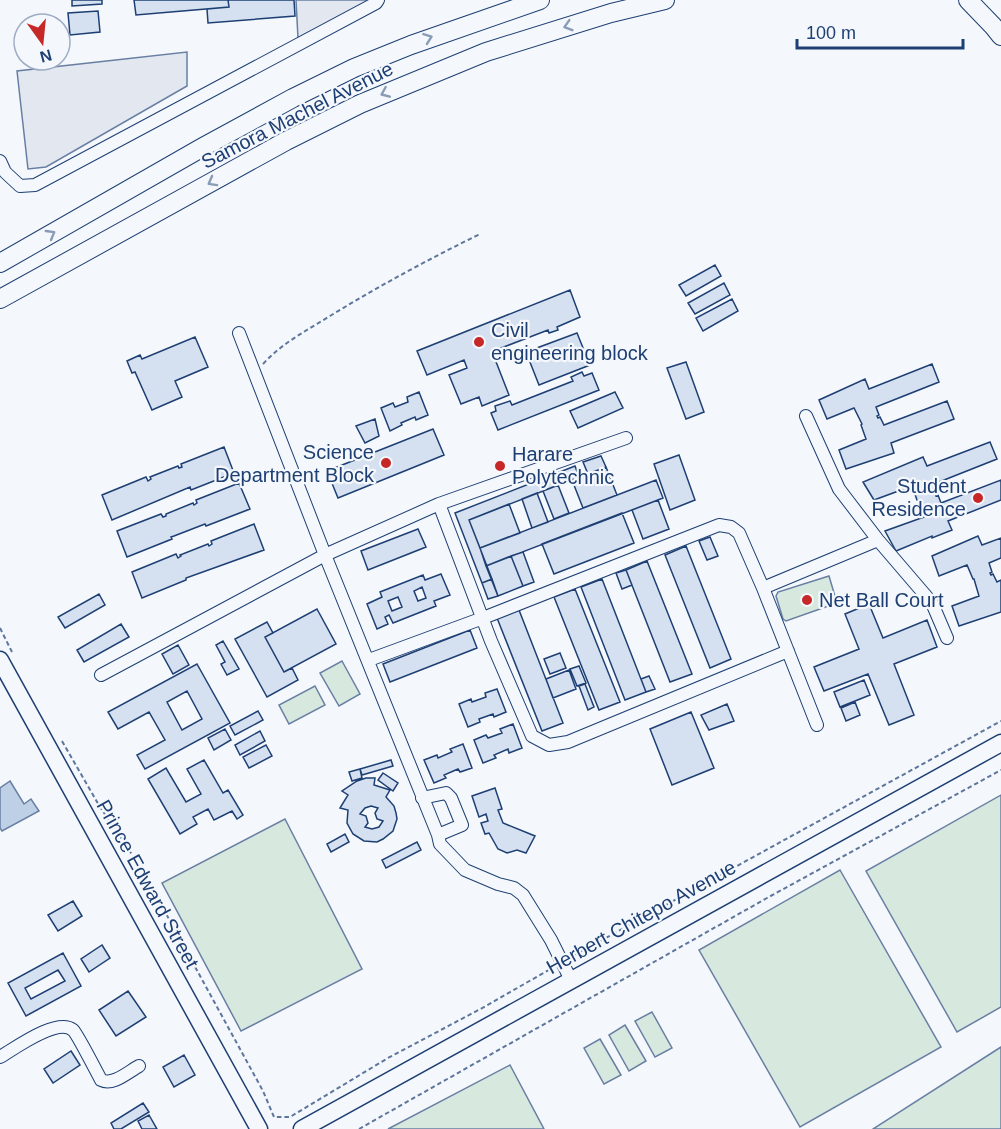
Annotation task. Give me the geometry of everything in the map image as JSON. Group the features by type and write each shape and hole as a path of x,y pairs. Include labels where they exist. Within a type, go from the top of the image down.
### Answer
{"highway":[{"name":"Samora Machel Avenue","path":"0,263 203,147 354,68 411,45 540,0"},
{"name":"Samora Machel Avenue","path":"0,299 286,141 360,104 486,52 609,6 665,0"},
{"path":"968,0 1001,36"}],"main road":[{"name":"Prince Edward Street","path":"7,659 259,1129"},
{"name":"Herbert Chitepo Avenue","path":"302,1129 1001,743"}],"lane":[{"path":"0,161 5,172 20,186 35,185 378,0"},
{"path":"239,333 440,844 465,870 514,888 523,895 571,980"},
{"path":"806,416 839,489 878,540 932,603 947,638"},
{"path":"102,675 325,555 439,504 626,438"},
{"path":"439,504 532,736 549,745 568,742 788,651"},
{"path":"369,660 483,618 718,525 731,527 738,533 763,588 817,725"},
{"path":"763,588 878,540"},
{"path":"422,798 446,793 455,807 462,825 438,835"},
{"path":"0,1057 46,1030 63,1027 73,1030 101,1080 106,1083 112,1082 139,1066"}],"path":[{"path":"255,373 277,349 414,267 480,234"},
{"path":"0,628 7,659"},
{"path":"62,741 100,807 141,868 175,928 274,1117 290,1117 388,1058 1001,721"},
{"path":"359,1129 756,904 1001,770"}],"shaded area":[{"path":"296,0 376,0 298,38"},
{"path":"187,52 187,86 46,167 28,169 17,72 72,72 72,65"},
{"name":"Net Ball Court","path":"829,576 837,603 786,621 783,619 776,596 778,592"},
{"path":"342,661 360,694 339,706 320,673"},
{"path":"315,686 325,705 289,724 279,705"},
{"path":"1001,795 1001,1007 957,1032 866,871"},
{"path":"285,819 362,969 241,1031 162,883"},
{"path":"840,870 941,1047 800,1127 699,950"},
{"path":"652,1012 672,1048 655,1057 635,1021"},
{"path":"625,1025 646,1061 629,1071 609,1035"},
{"path":"600,1039 621,1075 604,1084 584,1048"},
{"path":"1001,1047 1001,1129 873,1129"},
{"path":"510,1065 544,1129 388,1129"}],"water":[{"path":"10,781 24,804 31,799 39,811 2,831 0,828 0,788"}],"building":[{"path":"72,0 102,0 102,4 72,6"},
{"path":"134,0 228,0 229,7 136,15"},
{"path":"228,0 294,0 295,16 208,23 207,9 229,7"},
{"path":"98,11 100,32 72,35 72,13"},
{"path":"715,265 721,276 686,296 679,285"},
{"path":"724,283 730,295 695,314 688,303"},
{"name":"Civil engineering block","path":"570,290 580,317 557,327 558,330 549,333 548,330 496,350 497,353 493,354 509,395 482,406 479,397 461,404 449,375 467,368 464,360 427,375 417,351"},
{"path":"732,299 738,311 703,331 696,318"},
{"path":"577,333 590,365 539,385 526,352"},
{"path":"195,337 208,367 175,381 182,397 152,410 135,372 132,373 127,361 140,355 142,359"},
{"path":"686,362 704,412 686,419 667,368"},
{"name":"Student Residence","path":"932,364 939,382 876,407 879,415 877,416 884,425 947,401 954,419 891,443 894,453 846,469 839,450 866,439 862,424 854,408 827,419 819,400 865,379 869,389"},
{"name":"Harare Polytechnic","path":"582,372 584,376 592,373 599,390 498,430 491,413 496,411 495,406 510,401 512,405 573,381 571,377"},
{"path":"419,392 428,415 416,420 415,417 390,431 381,408 393,403 395,407 408,402 407,397"},
{"path":"615,392 623,408 578,428 570,411"},
{"path":"375,419 379,436 365,443 356,426"},
{"name":"Science Department Block","path":"433,429 444,455 338,498 327,471"},
{"name":"Student Residence","path":"990,442 997,459 934,484 937,493 935,493 941,503 1001,480 1001,500 948,521 952,530 896,551 885,531 924,517 919,500 912,486 874,500 863,482 923,457 927,466"},
{"path":"224,447 234,473 191,490 190,487 112,520 102,495 146,477 148,481 150,477 178,466 182,467 181,464"},
{"path":"679,455 695,500 670,510 654,464"},
{"path":"601,456 606,467 588,474 583,462"},
{"name":"Harare Polytechnic","path":"575,466 579,477 469,520 492,579 482,583 455,513"},
{"path":"606,467 617,495 583,508 572,480"},
{"path":"656,480 663,498 486,566 480,548"},
{"path":"239,483 250,509 171,537 172,539 127,557 117,531 161,514 163,517 166,516 166,514 193,503 194,505 197,503 196,500"},
{"path":"558,485 569,513 554,519 543,491"},
{"path":"537,493 548,522 532,528 522,499"},
{"path":"658,500 669,529 643,539 632,510"},
{"path":"509,504 520,533 480,548 469,520"},
{"path":"622,513 634,543 554,574 542,544"},
{"path":"254,524 264,550 186,578 186,580 142,598 132,572 176,554 178,558 180,555 208,544 209,546 212,544 211,541"},
{"path":"418,529 426,547 368,570 361,551"},
{"name":"Student Residence","path":"978,536 982,545 1001,538 1001,558 989,563 991,575 993,574 997,582 1001,580 1001,612 959,626 952,606 979,596 974,579 967,565 939,576 932,556"},
{"path":"710,537 718,556 707,560 699,541"},
{"path":"686,546 731,659 710,668 665,555"},
{"path":"523,552 534,582 523,586 511,556"},
{"path":"511,556 523,586 498,596 486,566"},
{"path":"647,561 692,674 670,682 626,570"},
{"path":"626,570 632,585 622,589 616,573"},
{"path":"441,574 450,595 434,601 436,606 393,623 389,615 385,617 388,624 377,629 367,604 382,597 380,592 423,575 425,580","holes":["422,587 426,598 418,601 414,591","398,597 402,607 392,611 388,601"]},
{"path":"492,579 498,596 488,599 482,583"},
{"path":"602,579 646,692 625,700 581,587"},
{"path":"575,589 620,702 599,710 554,597"},
{"path":"99,594 105,605 65,628 58,617"},
{"path":"869,604 883,638 927,620 937,647 894,664 914,715 889,725 868,674 824,691 814,667 859,649 845,614"},
{"path":"317,609 336,644 284,672 265,637"},
{"path":"519,610 563,723 542,731 497,618"},
{"path":"267,622 273,633 265,637 284,672 292,668 298,680 267,697 235,639"},
{"path":"121,624 129,637 84,662 77,650"},
{"path":"470,630 477,648 390,682 383,664"},
{"path":"223,641 239,669 227,675 221,664 225,662 216,645"},
{"path":"178,645 189,665 173,674 162,654"},
{"path":"560,653 566,668 550,674 544,659"},
{"path":"197,664 230,723 145,769 137,755 165,740 149,712 118,729 108,712","holes":["187,691 202,719 182,730 167,702"]},
{"path":"579,666 586,683 577,686 570,669"},
{"path":"569,670 576,689 553,698 546,679"},
{"path":"649,676 655,689 646,692 641,679"},
{"path":"864,680 870,695 840,707 834,692"},
{"path":"585,684 594,707 588,710 579,686"},
{"path":"497,689 506,712 494,717 493,714 479,719 480,722 468,727 459,704 471,699 472,702 486,697 485,693"},
{"path":"855,702 860,715 846,721 841,708"},
{"path":"727,704 734,721 709,730 701,715"},
{"path":"258,711 263,720 235,735 230,726"},
{"path":"691,712 714,768 672,785 650,729"},
{"path":"513,724 522,748 509,753 508,749 494,755 496,758 483,763 474,740 486,735 488,738 502,733 500,729"},
{"path":"225,729 231,740 214,750 208,738"},
{"path":"260,731 265,741 240,755 235,745"},
{"path":"463,744 472,768 460,772 458,769 444,775 446,778 434,783 424,760 437,755 438,758 452,752 450,749"},
{"path":"266,745 272,756 249,768 243,757"},
{"path":"204,760 223,793 228,790 243,815 237,819 232,811 214,820 208,809 193,817 197,824 180,834 148,779 166,768 186,802 201,794 187,769"},
{"path":"391,760 393,766 362,775 360,769"},
{"path":"360,769 362,778 352,781 349,772"},
{"path":"383,773 398,783 393,791 378,780"},
{"path":"375,778 374,785 390,790 386,797 394,806 397,819 393,831 377,842 364,841 353,834 347,823 348,810 340,808 348,795 342,791 357,781","holes":["371,806 378,808 375,813 377,819 383,821 379,827 372,829 365,827 368,823 366,816 360,814 365,808"]},
{"path":"495,788 502,809 498,810 503,823 535,836 526,853 517,850 507,853 498,849 489,833 485,834 481,823 488,821 486,814 479,817 472,796"},
{"path":"345,834 349,842 331,852 327,844"},
{"path":"417,842 421,850 386,868 382,860"},
{"path":"73,901 82,916 58,931 48,915"},
{"path":"102,945 110,958 89,972 81,959"},
{"path":"63,953 81,986 26,1016 8,983","holes":["58,970 65,981 31,999 25,988"]},
{"path":"128,991 146,1017 116,1036 99,1010"},
{"path":"71,1051 80,1065 53,1083 44,1069"},
{"path":"184,1055 195,1075 174,1087 163,1067"},
{"path":"143,1103 149,1112 121,1129 114,1129 111,1123"},
{"path":"149,1115 157,1129 142,1129 138,1121"}],"place":[{"name":"Civil engineering block","path":"479,342"},
{"name":"Science Department Block","path":"386,463"},
{"name":"Harare Polytechnic","path":"500,466"},
{"name":"Student Residence","path":"978,498"},
{"name":"Net Ball Court","path":"807,600"}]}
